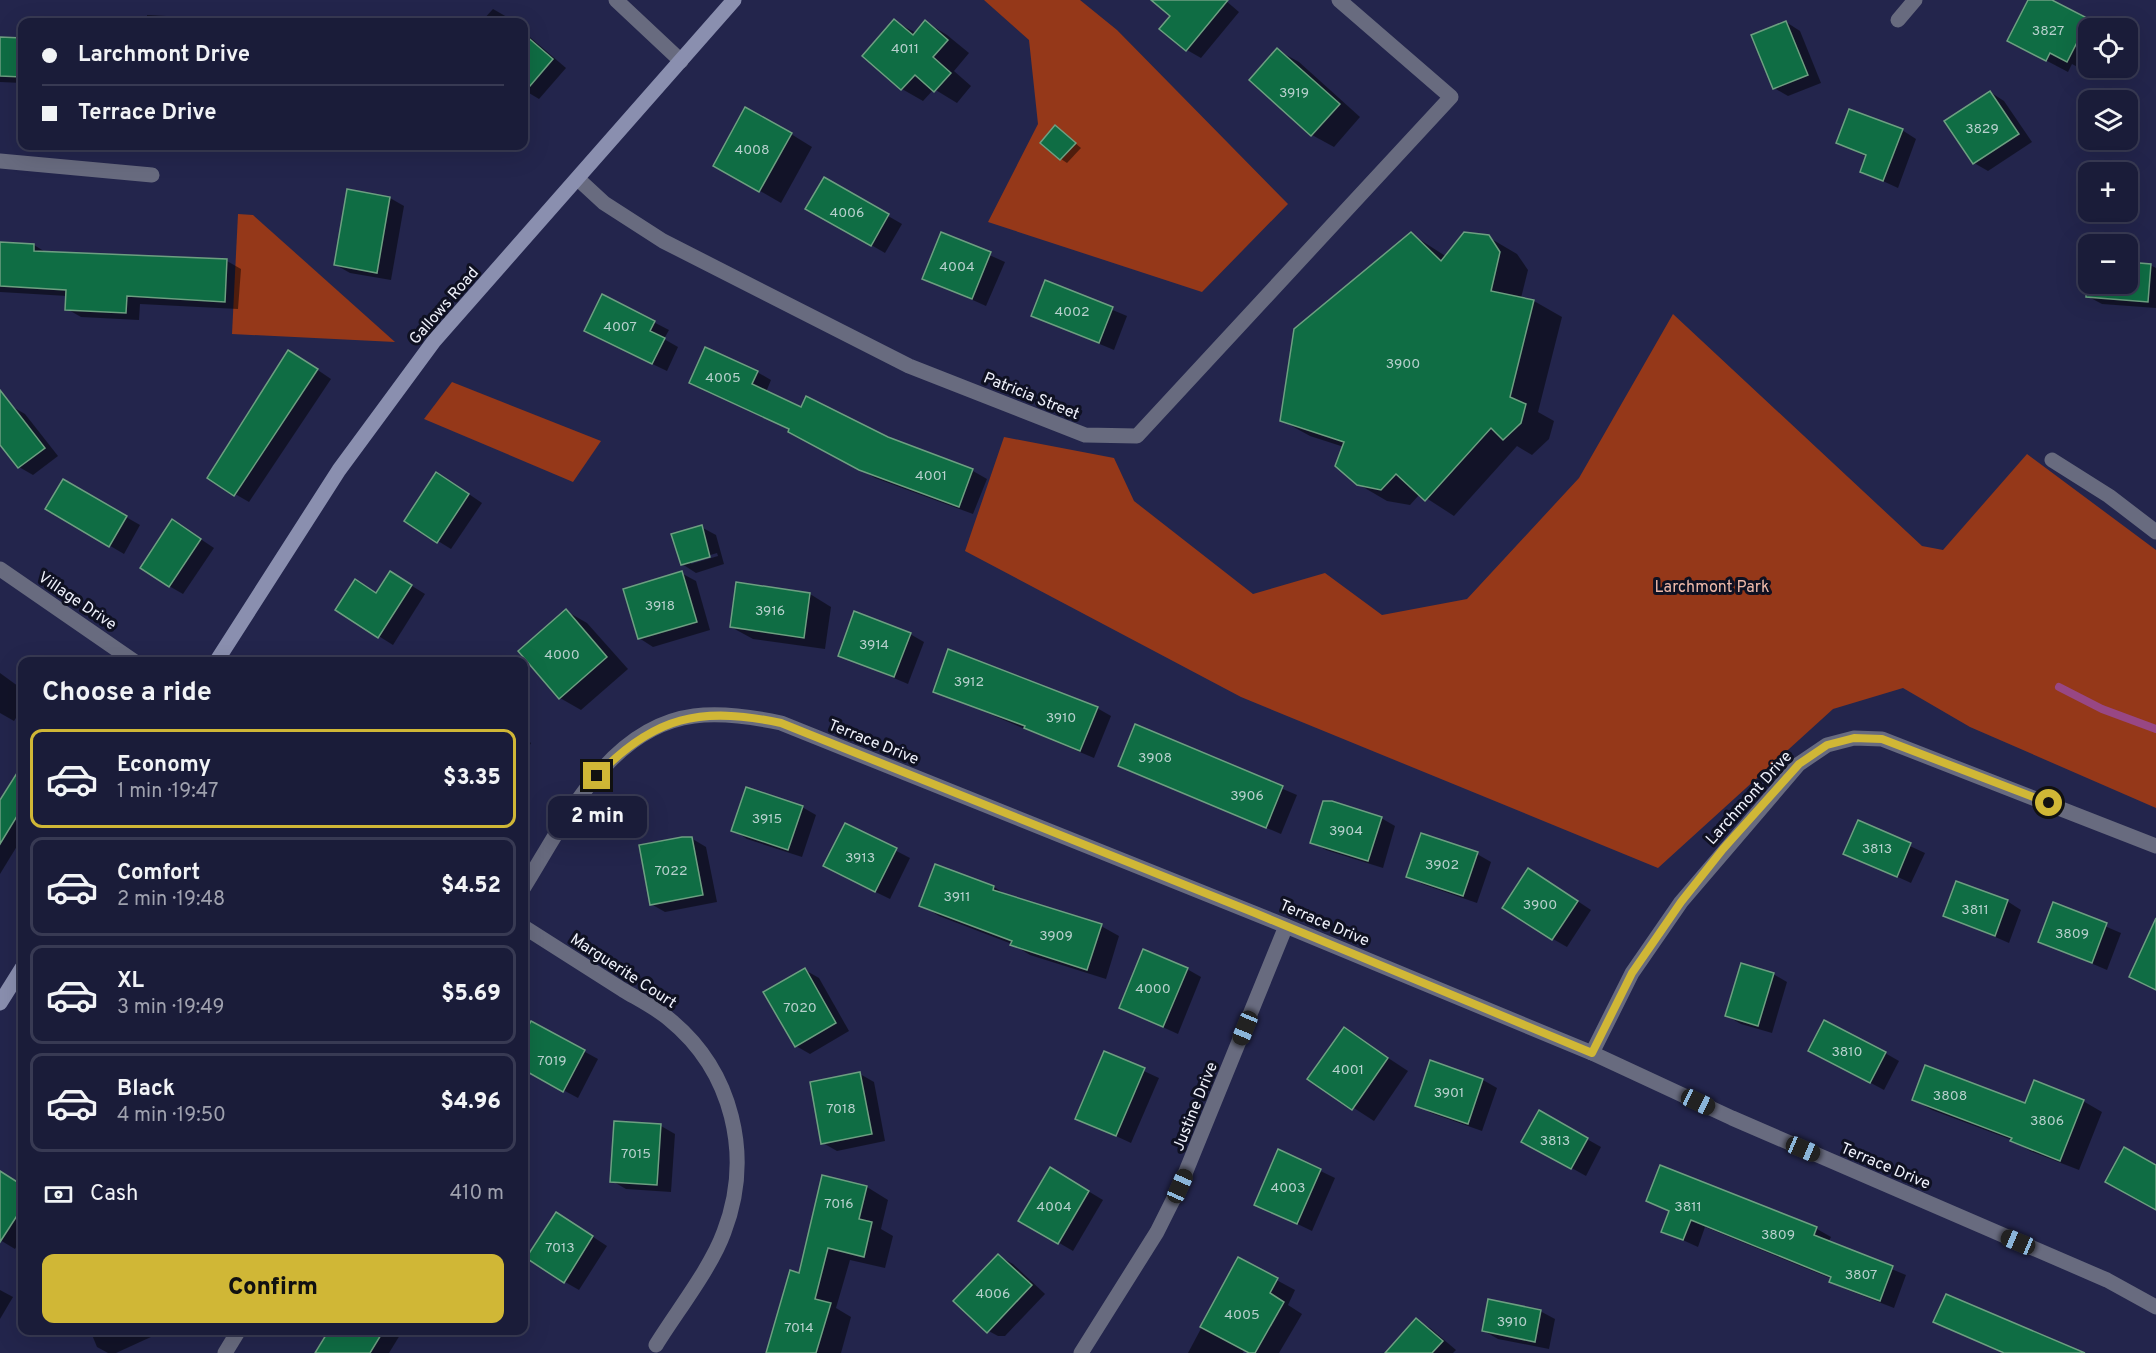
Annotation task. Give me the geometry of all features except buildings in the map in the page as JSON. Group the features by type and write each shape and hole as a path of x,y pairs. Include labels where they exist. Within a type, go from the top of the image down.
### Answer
{"main road":[{"name":"Gallows Road","path":"219,657 339,470 434,341 579,179 734,0"},
{"path":"0,1003 18,974"}],"street":[{"path":"616,0 681,61"},
{"name":"Patricia Street","path":"579,179 612,209 663,241 909,366 1085,435 1137,436 1451,97 1339,0"},
{"path":"1898,20 1915,0"},
{"path":"0,161 152,176"},
{"path":"2052,460 2109,496 2156,532"},
{"name":"Village Drive","path":"0,568 128,657"},
{"name":"Terrace Drive","path":"528,881 578,801 616,756 643,736 692,716 722,716 781,723 1286,926 1592,1053 1746,1125 2107,1280 2156,1307"},
{"name":"Larchmont Drive","path":"1592,1053 1632,973 1681,902 1723,849 1799,764 1827,745 1854,738 1882,739 2156,846"},
{"name":"Justine Drive","path":"1081,1353 1157,1232 1177,1192 1286,926"},
{"name":"Marguerite Court","path":"528,930 669,1018 693,1041 713,1069 728,1101 737,1134 738,1168 735,1200 717,1247 656,1345"},
{"path":"225,1353 236,1335"}],"green space":[{"path":"984,0 1080,0 1117,30 1288,204 1202,292 988,222 1038,124 1029,40"},
{"path":"238,214 253,215 395,342 232,334"},
{"name":"Larchmont Park","path":"1673,314 1922,546 1943,550 2027,454 2156,550 2156,808 1970,727 1903,688 1833,709 1658,868 1241,697 965,551 1004,437 1114,458 1134,501 1253,594 1325,573 1382,615 1467,599 1579,478"},
{"path":"452,382 601,441 573,482 424,419"}],"waterway":[{"path":"2059,687 2102,709 2156,729"}],"route":[{"path":"597,776 616,756 643,736 692,716 761,719 781,723 1255,913 1592,1053 1632,973 1681,902 1723,849 1799,764 1827,745 1854,738 1882,739 2049,803"}]}
